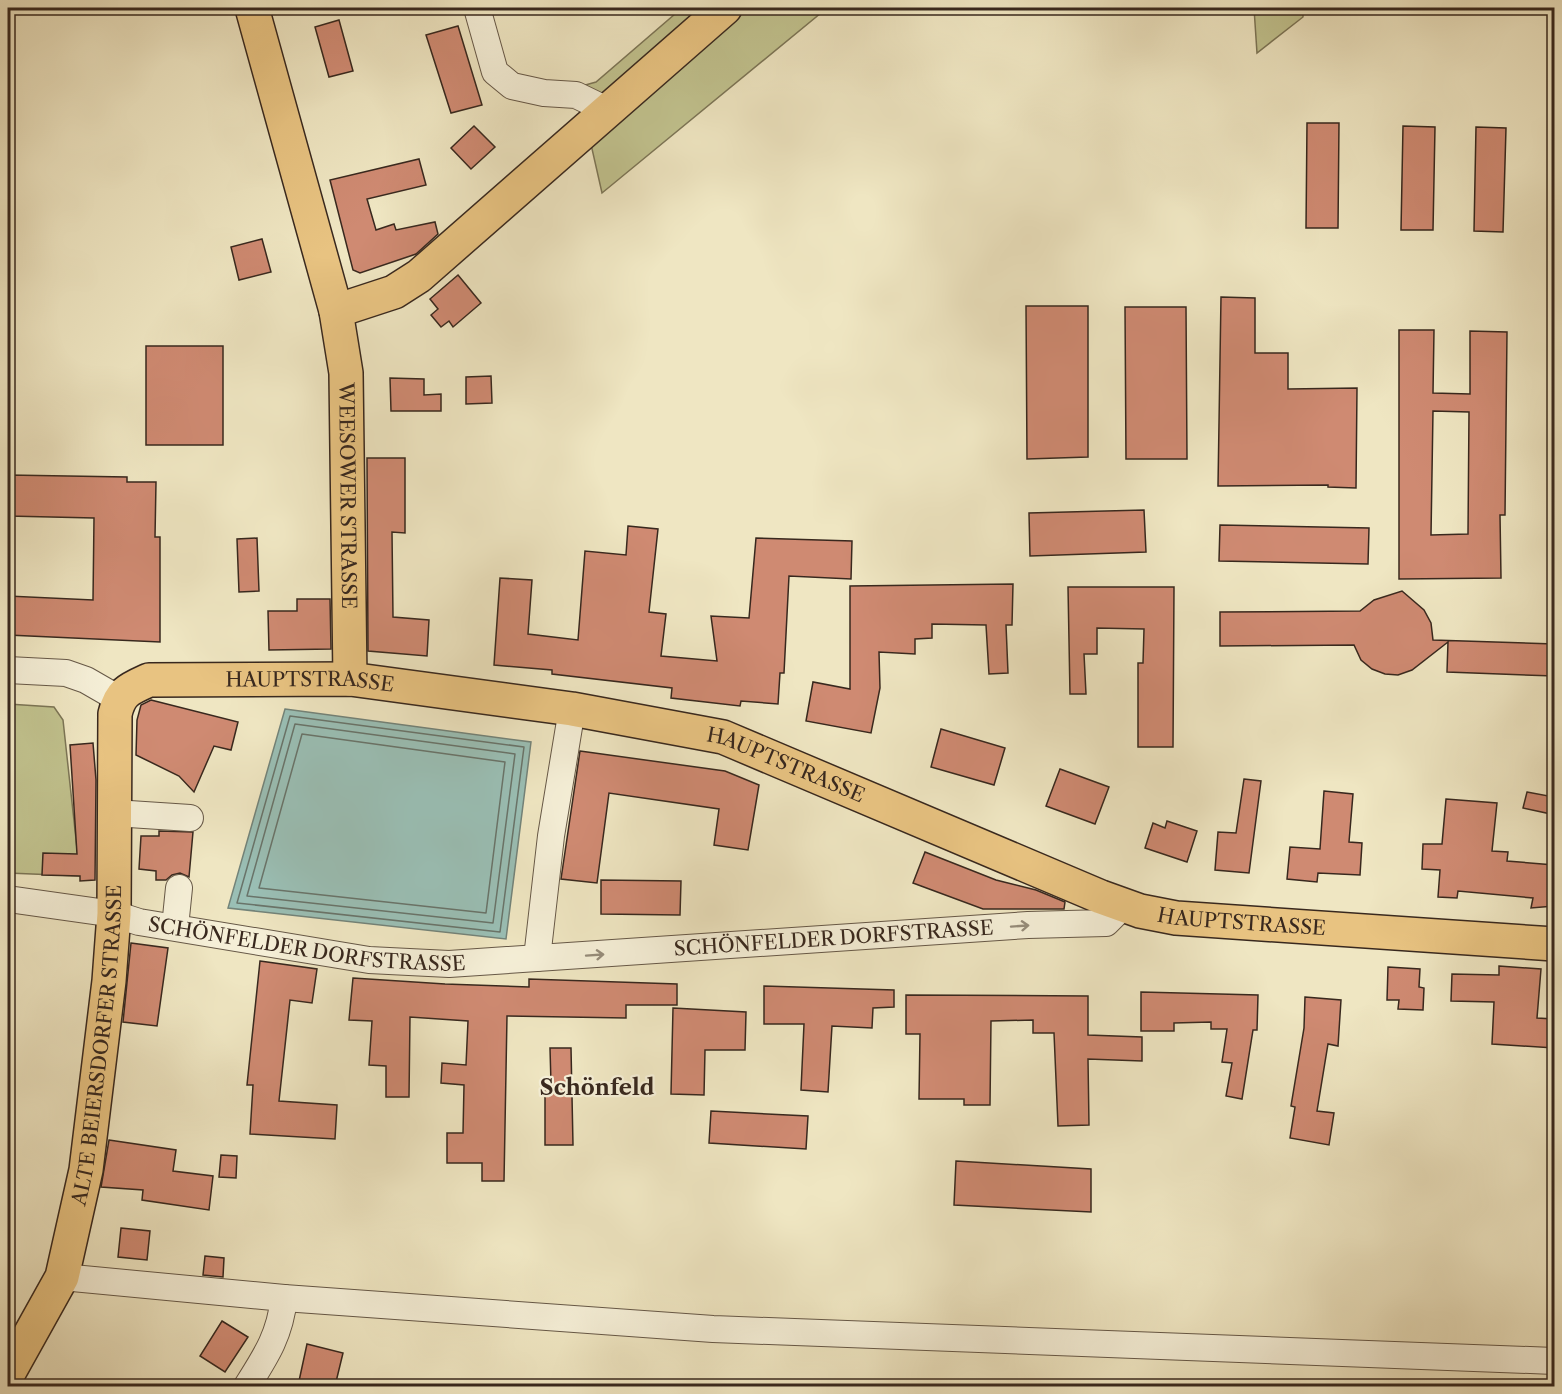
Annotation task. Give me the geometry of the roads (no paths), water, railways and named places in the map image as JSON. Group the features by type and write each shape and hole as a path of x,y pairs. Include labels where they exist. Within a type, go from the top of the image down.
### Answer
{"main road":[{"name":"WEESOWER STRASSE","path":"252,8 336,311 348,397 350,679"},
{"path":"336,311 394,292 419,276 725,8"},
{"name":"HAUPTSTRASSE","path":"119,699 130,688 149,680 350,679 572,709 723,737 1124,905 1176,918 1554,944"},
{"name":"ALTE BEIERSDORFER STRASSE","path":"8,1374 62,1277 86,1170 109,981 114,914 115,714 119,699"}],"street":[{"path":"477,8 495,72 512,86 544,93 576,95 607,110"},
{"path":"8,670 66,673 86,680 119,699"},
{"path":"537,958 551,836 572,709"},
{"path":"114,813 190,818"},
{"path":"175,927 179,888"},
{"name":"SCHÖNFELDER DORFSTRASSE","path":"8,899 114,914 175,927 369,960 449,964 1028,925 1106,923 1124,905"},
{"path":"62,1277 284,1298 713,1329 1554,1361"},
{"path":"246,1386 271,1348 282,1322 284,1298"}],"water":[{"path":"285,709 531,742 506,939 228,908"}],"district":[{"name":"Schönfeld","path":"597,1087"}]}
